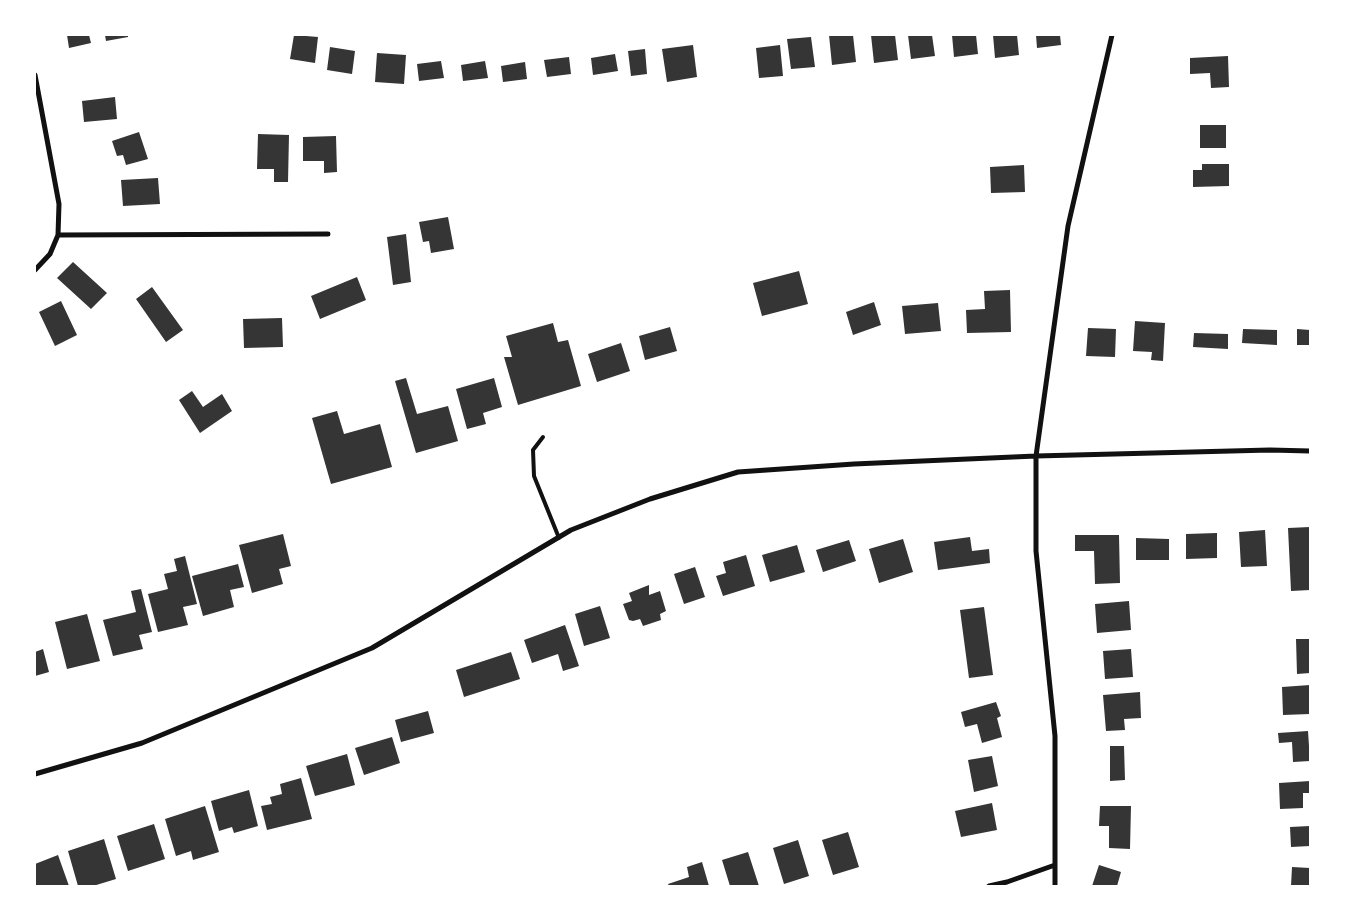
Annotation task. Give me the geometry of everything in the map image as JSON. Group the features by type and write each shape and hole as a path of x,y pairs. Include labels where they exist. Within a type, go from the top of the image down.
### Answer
{"street":[{"path":"1055,886 1055,736 1036,551 1036,456 1068,226 1112,35"},
{"path":"35,75 59,204 58,235 50,254 35,270"},
{"path":"58,235 328,234"},
{"path":"35,774 142,743 372,648 571,530 650,499 738,472 854,464 1036,456 1270,450 1310,451"},
{"path":"989,886 1007,882 1055,865"}],"lane":[{"path":"543,437 534,450 534,476 559,538"}],"building":[{"path":"67,35 89,35 91,43 69,48"},
{"path":"105,35 128,35 128,37 106,41"},
{"path":"294,35 318,37 315,63 290,59"},
{"path":"829,35 853,35 856,62 832,65"},
{"path":"871,35 895,35 898,60 874,63"},
{"path":"908,35 932,35 935,56 911,59"},
{"path":"952,35 976,35 978,54 954,57"},
{"path":"993,35 1017,35 1019,55 995,58"},
{"path":"1036,35 1060,35 1061,45 1037,48"},
{"path":"811,37 815,67 791,69 787,39"},
{"path":"693,45 697,77 667,82 662,49"},
{"path":"780,45 783,76 759,78 756,48"},
{"path":"330,47 355,51 352,74 327,70"},
{"path":"645,49 647,74 631,76 628,51"},
{"path":"377,53 406,55 404,84 375,82"},
{"path":"615,54 618,71 593,75 591,58"},
{"path":"1228,56 1229,87 1211,88 1210,73 1190,74 1190,58"},
{"path":"569,57 571,74 547,77 544,60"},
{"path":"441,61 444,78 419,81 417,64"},
{"path":"485,61 488,78 463,81 461,65"},
{"path":"525,62 527,79 503,82 501,66"},
{"path":"115,97 117,119 84,122 82,101"},
{"path":"1200,125 1226,125 1226,148 1200,148"},
{"path":"139,132 148,159 126,165 123,155 117,156 112,141"},
{"path":"258,134 289,135 288,182 274,182 274,169 257,169"},
{"path":"336,136 337,172 324,173 324,161 303,161 303,137"},
{"path":"1202,164 1229,164 1229,186 1193,187 1193,170 1202,170"},
{"path":"1024,165 1025,192 991,193 990,167"},
{"path":"158,178 160,204 123,206 121,180"},
{"path":"448,217 454,249 431,253 429,241 423,242 419,222"},
{"path":"406,234 411,282 393,285 387,237"},
{"path":"73,262 107,293 91,309 57,278"},
{"path":"799,271 808,304 762,316 753,283"},
{"path":"357,277 366,300 320,319 311,296"},
{"path":"152,287 183,330 166,342 136,299"},
{"path":"1010,290 1011,332 967,333 966,310 985,309 984,291"},
{"path":"61,301 77,335 55,346 39,312"},
{"path":"874,302 881,325 853,335 846,312"},
{"path":"938,303 941,331 905,334 902,306"},
{"path":"282,318 283,347 244,348 243,319"},
{"path":"1135,321 1165,323 1163,361 1151,360 1152,352 1133,351"},
{"path":"553,323 558,342 568,340 581,386 518,405 504,357 512,357 506,336"},
{"path":"670,327 677,351 645,360 639,336"},
{"path":"1088,328 1116,329 1115,357 1086,356"},
{"path":"1243,329 1277,330 1277,345 1242,343"},
{"path":"1297,329 1310,330 1310,345 1297,345"},
{"path":"1194,333 1228,334 1228,349 1193,347"},
{"path":"621,343 630,371 597,382 588,354"},
{"path":"406,378 417,414 448,406 458,441 416,453 395,381"},
{"path":"494,378 502,407 483,413 486,424 467,429 456,389"},
{"path":"192,391 203,407 222,394 232,411 200,433 179,400"},
{"path":"337,411 344,434 380,424 392,467 331,484 312,418"},
{"path":"1310,527 1310,590 1291,591 1288,528"},
{"path":"1265,530 1267,566 1241,567 1239,532"},
{"path":"1217,533 1217,558 1186,559 1186,534"},
{"path":"283,534 291,566 279,569 283,584 252,593 239,545"},
{"path":"1075,535 1119,535 1120,583 1095,584 1094,551 1075,551"},
{"path":"970,537 972,551 989,549 990,563 938,570 934,542"},
{"path":"1136,538 1169,539 1169,560 1136,560"},
{"path":"903,539 913,572 879,583 869,549"},
{"path":"849,540 856,561 823,572 816,550"},
{"path":"797,545 805,572 770,582 762,555"},
{"path":"746,555 755,586 723,596 716,576 726,573 723,562"},
{"path":"185,556 197,604 183,607 188,625 158,632 148,594 168,589 164,574 177,571 174,559"},
{"path":"238,564 244,587 230,590 234,607 203,616 192,576"},
{"path":"695,567 705,597 684,604 674,574"},
{"path":"649,585 649,595 660,591 666,611 660,614 661,620 643,626 640,619 629,620 623,604 632,601 629,593"},
{"path":"141,589 152,632 139,635 143,649 113,656 103,620 136,612 131,591"},
{"path":"1129,601 1131,630 1097,633 1095,604"},
{"path":"600,606 610,638 584,646 575,614"},
{"path":"984,607 993,675 969,678 960,610"},
{"path":"87,614 100,661 67,669 55,622"},
{"path":"565,625 579,666 563,671 558,654 532,663 524,640"},
{"path":"1296,639 1310,639 1310,673 1297,674"},
{"path":"43,649 49,672 35,676 35,652"},
{"path":"1131,649 1133,677 1105,679 1103,651"},
{"path":"511,652 520,679 464,697 456,670"},
{"path":"1310,685 1310,714 1283,715 1282,687"},
{"path":"1140,692 1141,718 1124,719 1125,730 1106,731 1103,695"},
{"path":"996,702 1001,716 997,718 1002,737 982,743 977,724 965,727 961,712"},
{"path":"428,711 434,733 401,742 395,720"},
{"path":"1308,731 1310,761 1293,762 1292,742 1279,743 1278,733"},
{"path":"392,737 400,763 364,775 355,748"},
{"path":"1110,746 1124,746 1125,780 1110,781"},
{"path":"347,754 355,785 315,796 306,766"},
{"path":"992,756 998,786 974,792 968,760"},
{"path":"301,778 312,819 267,830 261,806 272,804 270,797 282,794 280,784"},
{"path":"1310,781 1310,793 1303,793 1303,808 1280,809 1279,783"},
{"path":"249,790 258,826 234,833 232,827 219,831 211,801"},
{"path":"992,803 997,830 961,837 955,811"},
{"path":"205,806 219,852 193,860 191,851 176,856 165,819"},
{"path":"1100,806 1131,806 1130,849 1109,848 1109,826 1099,826"},
{"path":"154,824 165,859 128,871 117,836"},
{"path":"1310,826 1310,846 1291,847 1290,827"},
{"path":"848,832 859,867 833,875 822,840"},
{"path":"104,839 116,879 93,886 78,886 68,851"},
{"path":"798,840 809,876 784,884 773,848"},
{"path":"748,852 759,886 730,886 722,860"},
{"path":"58,855 69,886 35,886 35,864"},
{"path":"702,862 709,886 669,886 668,884 689,877 687,867"},
{"path":"1099,865 1121,872 1117,886 1092,886"},
{"path":"1292,867 1310,868 1310,886 1291,886"}]}
